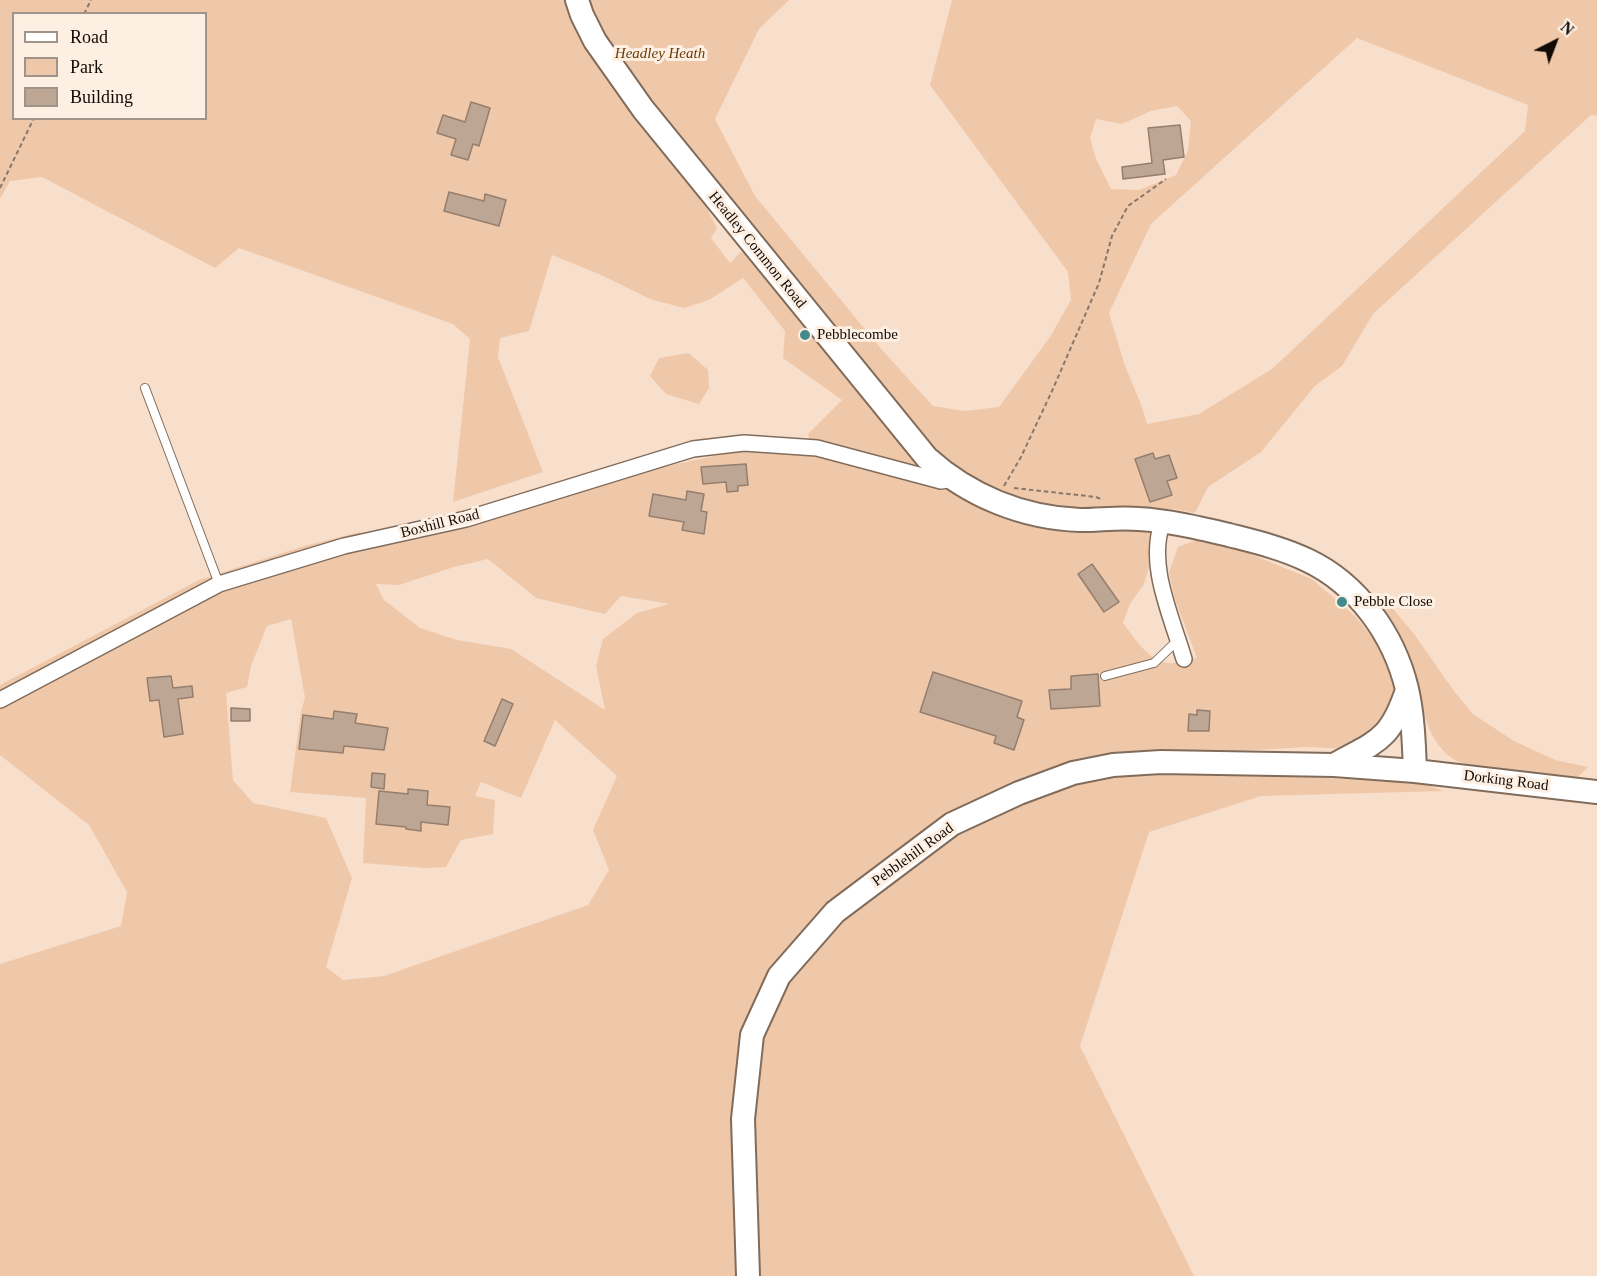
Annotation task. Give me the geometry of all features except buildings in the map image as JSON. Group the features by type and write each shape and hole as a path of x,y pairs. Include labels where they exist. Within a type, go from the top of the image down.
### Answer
{"main road":[{"name":"Headley Common Road","path":"577,0 595,41 644,109 927,458 952,479 1000,493 1023,511 1054,518 1080,520 1137,518 1164,521 1282,549 1309,561 1335,578 1358,598 1379,624 1395,654 1407,689 1412,718 1415,771"},
{"path":"1334,765 1371,746 1384,735 1398,714 1407,689"},
{"name":"Pebblehill Road","path":"748,1276 743,1119 752,1035 779,976 835,912 952,824 1073,773 1113,765 1161,762 1334,765 1415,771"},
{"name":"Dorking Road","path":"1415,771 1597,792"}],"street":[{"name":"Boxhill Road","path":"0,700 219,584 333,549 466,519 693,449 744,443 817,448 941,480 952,479"},
{"path":"903,471 914,443"},
{"path":"1164,521 1156,549 1159,573 1184,659"}],"lane":[{"path":"145,388 219,584"},
{"path":"1105,676 1154,663 1178,640"}],"path":[{"path":"0,188 33,120"},
{"path":"1000,493 1021,457 1052,391 1099,282 1112,236 1128,206 1166,179"},
{"path":"1000,493 1021,490 1096,496 1107,502"}],"green space":[{"name":"Headley Heath","path":"0,0 789,0 759,29 715,119 755,196 883,351 933,406 964,411 999,407 1050,337 1071,300 1068,272 930,85 952,0 1597,0 1597,116 1591,115 1373,314 1342,366 1315,386 1261,452 1208,487 1195,513 1174,509 1150,510 1158,539 1144,584 1130,604 1123,623 1149,654 1162,662 1169,663 1197,658 1174,597 1169,572 1178,547 1201,538 1245,552 1312,579 1356,617 1380,647 1392,675 1394,700 1384,722 1347,749 1308,747 1183,754 1077,778 1163,768 1425,784 1444,791 1261,796 1149,832 1080,1046 1194,1276 0,1276 0,964 121,926 127,892 89,825 0,755 0,685 199,580 304,546 360,532 365,546 643,471 748,449 813,454 808,434 842,400 783,358 785,331 743,278 709,300 684,308 650,299 599,274 552,255 529,331 500,338 498,357 543,472 453,502 470,339 453,324 239,248 215,268 42,177 10,181 0,199","holes":["1357,38 1528,105 1525,131 1272,369 1199,414 1147,424 1125,366 1109,313 1151,224","1177,106 1191,121 1188,151 1176,175 1139,190 1111,189 1096,159 1090,138 1096,119 1122,124 1151,111","667,124 756,237 730,263 711,238 717,228 706,207 652,140","488,559 536,598 605,614 621,596 669,604 637,613 603,639 596,666 605,710 511,649 457,640 420,628 384,600 376,584 399,585 454,567","291,619 305,698 301,711 290,792 366,798 363,863 424,868 446,867 461,840 493,834 495,800 475,796 481,782 521,798 555,720 617,776 593,830 609,870 588,905 384,976 343,980 326,967 352,878 326,818 253,803 233,780 226,693 247,687 251,666 267,626"]},
{"path":"689,353 708,370 709,388 699,404 666,394 650,376 659,358"},
{"path":"1379,592 1414,634 1473,714 1514,741 1555,760 1588,767 1578,777 1495,769 1465,764 1442,750 1427,722 1415,674 1404,644 1376,601"}],"place":[{"name":"Pebblecombe","path":"805,335"},
{"name":"Pebble Close","path":"1342,602"}]}
